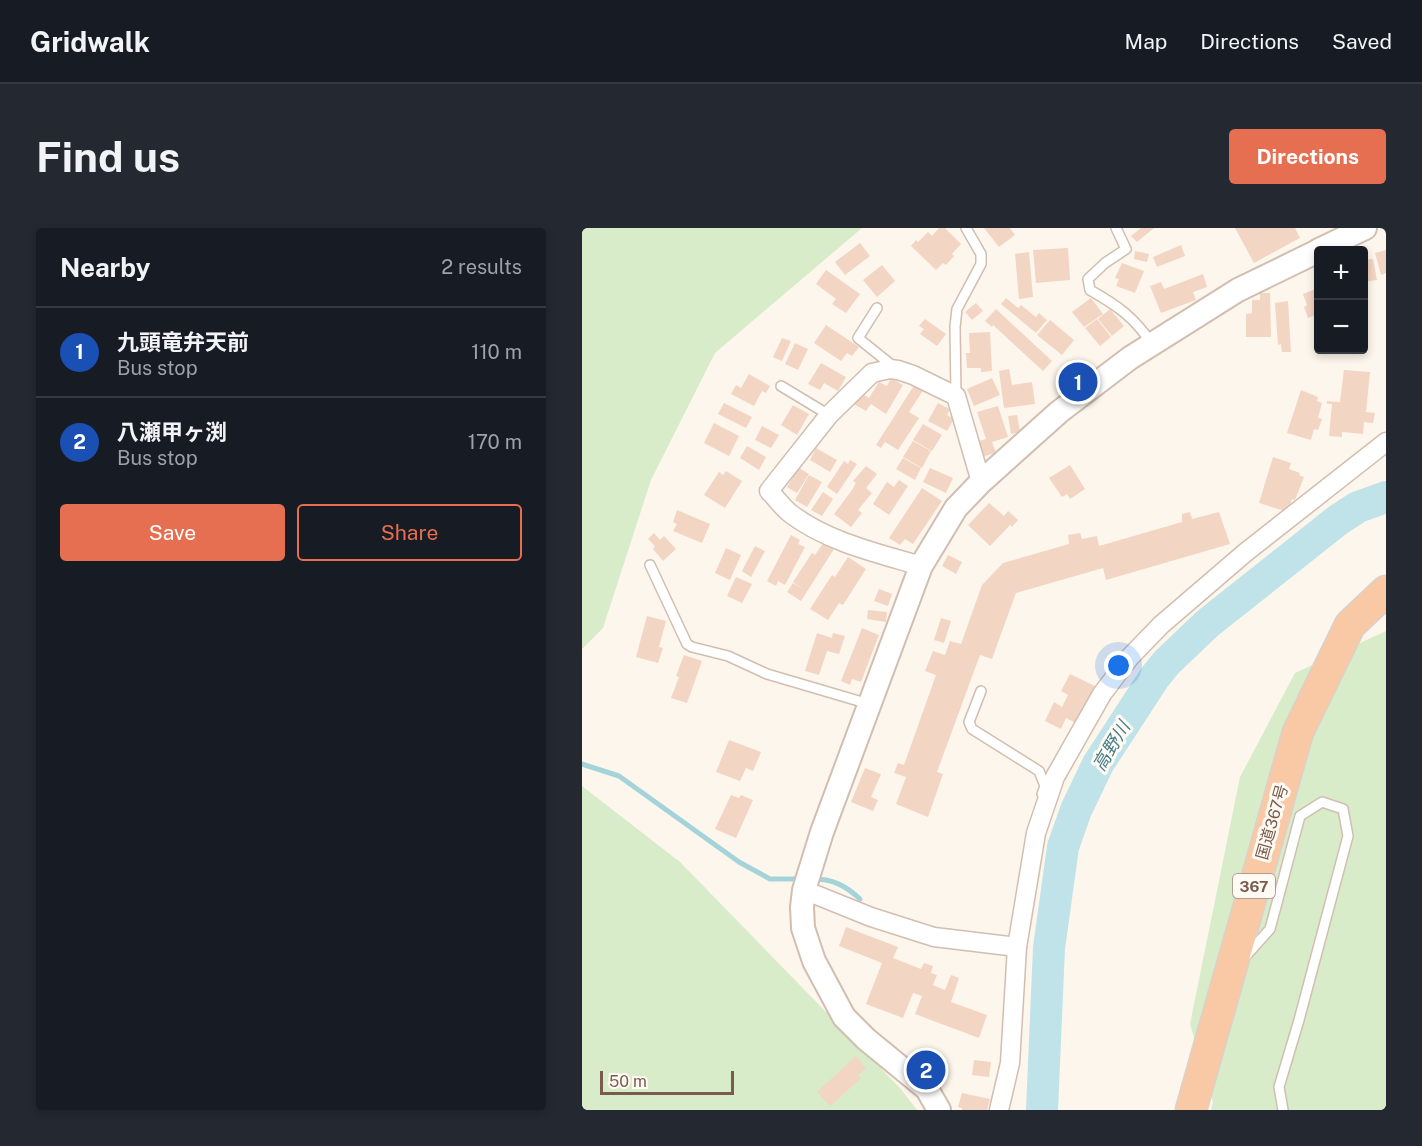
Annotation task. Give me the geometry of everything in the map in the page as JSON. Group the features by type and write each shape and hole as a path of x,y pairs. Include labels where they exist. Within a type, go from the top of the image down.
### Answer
{"highway":[{"name":"国道367号","path":"1191,1110 1298,732 1350,625 1386,591"}],"street":[{"path":"1329,246 1365,228"},
{"path":"939,1110 927,1089 866,1039 844,1017 814,961 802,928 804,890 822,832 921,566 956,508 981,482 1059,412 1130,358 1238,290 1314,253"},
{"path":"921,566 876,553 813,529 789,513 769,491 829,415 872,373 890,369 913,375 956,396 981,482"},
{"path":"999,1110 1010,1063 1017,947 1036,833 1055,777 1102,694 1130,657 1161,625 1246,552 1386,442"},
{"path":"804,890 871,917 934,937 1017,947"}],"lane":[{"path":"956,396 957,309 981,264 981,254 966,228"},
{"path":"1116,228 1126,249 1105,263 1088,279 1090,290 1128,313 1152,344"},
{"path":"877,308 858,338 898,370"},
{"path":"781,386 829,415"},
{"path":"650,565 687,644 728,656 767,674 871,704"},
{"path":"981,691 969,722 972,729 1039,771 1043,778 1045,786 1034,821 1036,833"},
{"path":"1230,972 1270,929 1300,816 1322,802 1343,809 1348,836 1279,1087 1283,1110"}],"green space":[{"path":"582,228 862,228 715,353 651,480 603,628 582,649"},
{"path":"1386,631 1386,1110 1211,1110 1213,1102 1190,1024 1240,777 1295,673"},
{"path":"582,786 680,862 901,1089 917,1110 582,1110"}],"building":[{"path":"939,228 945,228 961,244 946,265 943,263 936,270 911,246 928,232 932,236"},
{"path":"984,228 1010,228 1015,235 999,247"},
{"path":"1141,228 1154,228 1137,242 1131,236"},
{"path":"1235,228 1295,228 1300,238 1254,263"},
{"path":"860,243 870,256 845,275 835,262"},
{"path":"1181,245 1185,256 1157,267 1153,257"},
{"path":"1068,248 1070,280 1036,283 1033,250"},
{"path":"1386,250 1386,273 1381,275 1375,253"},
{"path":"1135,251 1149,254 1147,262 1134,259"},
{"path":"1029,252 1033,297 1019,299 1015,254"},
{"path":"1373,259 1377,280 1368,281 1368,260"},
{"path":"1122,263 1144,271 1135,293 1116,286 1119,279 1115,278"},
{"path":"882,265 895,281 877,297 863,280"},
{"path":"826,270 860,294 846,313 832,304 836,299 816,284"},
{"path":"1203,274 1207,287 1193,292 1196,300 1161,313 1150,286 1161,282 1164,289"},
{"path":"1314,290 1314,316 1308,318 1304,307 1307,305 1303,294"},
{"path":"1260,293 1270,293 1271,337 1246,337 1246,314 1252,313 1252,300 1260,300"},
{"path":"1006,298 1018,308 1021,305 1036,317 1039,313 1047,320 1036,333 1001,304"},
{"path":"1091,298 1103,314 1084,327 1072,312"},
{"path":"1288,301 1291,352 1282,352 1281,344 1278,345 1275,303"},
{"path":"976,303 983,311 972,320 965,312"},
{"path":"996,309 1052,361 1043,371 993,325 992,327 985,321"},
{"path":"1110,309 1124,326 1112,336 1098,319"},
{"path":"925,319 946,334 937,346 920,334 924,329 919,326"},
{"path":"1097,319 1111,337 1100,346 1085,328"},
{"path":"1050,320 1074,340 1062,355 1037,335"},
{"path":"826,325 859,347 852,356 847,353 841,361 814,343"},
{"path":"990,332 992,371 981,372 981,368 967,368 966,353 970,353 969,333"},
{"path":"782,338 791,341 782,361 773,357"},
{"path":"795,343 808,349 798,370 785,364"},
{"path":"821,363 846,377 838,391 824,383 820,390 808,384"},
{"path":"1009,369 1012,385 1032,382 1035,404 1004,408 999,371"},
{"path":"1344,370 1370,372 1366,412 1375,413 1373,423 1364,422 1363,434 1342,432 1342,437 1329,436 1332,404 1327,404 1327,401 1340,402"},
{"path":"749,374 770,386 766,393 762,391 754,406 731,394 736,385 741,388"},
{"path":"891,378 903,385 886,414 871,404 866,411 852,403 859,392 869,398 879,382 887,386"},
{"path":"992,378 1000,395 974,406 967,389"},
{"path":"915,384 924,389 909,412 919,418 898,450 885,442 881,448 876,445"},
{"path":"1301,390 1318,397 1317,401 1322,403 1318,418 1322,419 1318,430 1314,429 1311,440 1287,433"},
{"path":"724,403 752,417 746,428 718,414"},
{"path":"938,403 950,409 947,415 954,419 947,431 928,421"},
{"path":"793,405 809,414 797,435 781,425"},
{"path":"998,406 1008,437 992,442 996,453 981,457 976,442 986,439 977,412"},
{"path":"1017,415 1020,432 1011,434 1008,416"},
{"path":"714,423 739,436 729,456 704,443"},
{"path":"923,424 942,435 932,451 913,440"},
{"path":"762,426 779,435 771,448 755,440"},
{"path":"913,441 931,451 922,468 903,457"},
{"path":"747,446 766,457 759,470 740,458"},
{"path":"816,448 837,460 830,472 810,460"},
{"path":"1273,457 1291,463 1289,469 1304,477 1288,512 1259,503"},
{"path":"903,458 921,468 915,480 896,469"},
{"path":"850,460 857,464 837,494 827,487 844,461 848,464"},
{"path":"1070,465 1085,489 1070,499 1067,494 1062,497 1049,478"},
{"path":"866,466 877,474 866,488 872,493 858,510 862,513 851,527 834,514 852,490 856,483 853,481"},
{"path":"799,468 809,474 797,493 787,487"},
{"path":"930,468 953,478 946,493 923,482"},
{"path":"726,471 742,481 725,508 704,495 719,472 723,475"},
{"path":"809,475 822,482 807,507 795,500"},
{"path":"899,480 908,486 889,515 873,504 887,482 894,487"},
{"path":"922,488 942,501 913,544 905,539 900,545 889,538"},
{"path":"823,492 833,499 822,516 811,510"},
{"path":"989,503 1004,516 1008,511 1018,520 990,546 968,525"},
{"path":"677,510 710,524 702,543 673,531 677,524 673,522"},
{"path":"1190,512 1192,519 1219,512 1230,544 1106,580 1103,568 1016,593 992,659 980,655 937,772 943,774 928,817 896,804 906,777 894,773 898,763 904,765 936,675 925,671 933,651 945,655 950,641 961,644 982,585 1003,563 1069,544 1068,535 1080,533 1082,539 1097,536 1099,546 1182,522 1182,514"},
{"path":"654,533 660,540 664,536 676,549 663,561 653,549 655,546 648,539"},
{"path":"791,535 800,540 798,544 805,547 785,585 778,581 776,586 767,581"},
{"path":"824,542 834,549 801,601 787,592 793,583 803,589 793,582 812,553 815,555"},
{"path":"755,546 765,551 751,577 742,571"},
{"path":"726,548 741,555 730,580 715,573"},
{"path":"948,555 962,562 956,574 942,566"},
{"path":"848,557 866,569 843,605 839,603 828,620 810,609 832,575 835,577"},
{"path":"736,577 752,584 742,603 727,596"},
{"path":"879,589 892,594 888,606 874,601"},
{"path":"868,610 887,612 886,622 867,619"},
{"path":"647,616 666,621 659,647 663,648 658,663 636,657"},
{"path":"941,618 951,621 944,643 934,640"},
{"path":"862,628 879,635 861,682 852,679 850,685 841,681"},
{"path":"817,633 832,638 833,633 845,636 839,654 827,651 819,675 805,671"},
{"path":"684,655 702,661 687,703 671,698"},
{"path":"1070,674 1095,686 1076,723 1066,718 1061,729 1045,721 1054,702 1062,707 1068,695 1061,691"},
{"path":"729,740 761,752 753,771 746,768 740,781 716,772"},
{"path":"865,768 881,774 871,797 878,800 873,811 851,802"},
{"path":"731,795 739,798 741,795 753,800 736,838 715,829"},
{"path":"846,927 898,947 893,958 921,969 924,963 933,966 931,973 937,975 933,985 945,990 951,975 959,978 951,1002 987,1015 979,1038 915,1014 922,996 913,993 903,1018 866,1004 882,963 839,946"},
{"path":"856,1056 866,1068 858,1075 861,1078 830,1106 817,1092"},
{"path":"974,1060 991,1062 989,1077 972,1075"},
{"path":"962,1093 990,1099 987,1110 962,1110 958,1107"}],"waterway":[{"name":"高野川","path":"1042,1110 1049,948 1063,847 1076,810 1098,764 1154,678 1167,662 1208,623 1338,520 1358,507 1386,497"},
{"path":"582,764 619,776 739,862 770,879 802,879"},
{"path":"814,879 839,884 860,899"}],"place":[{"name":"九頭竜弁天前","path":"1078,382"},
{"name":"八瀬甲ヶ渕","path":"926,1070"}]}
